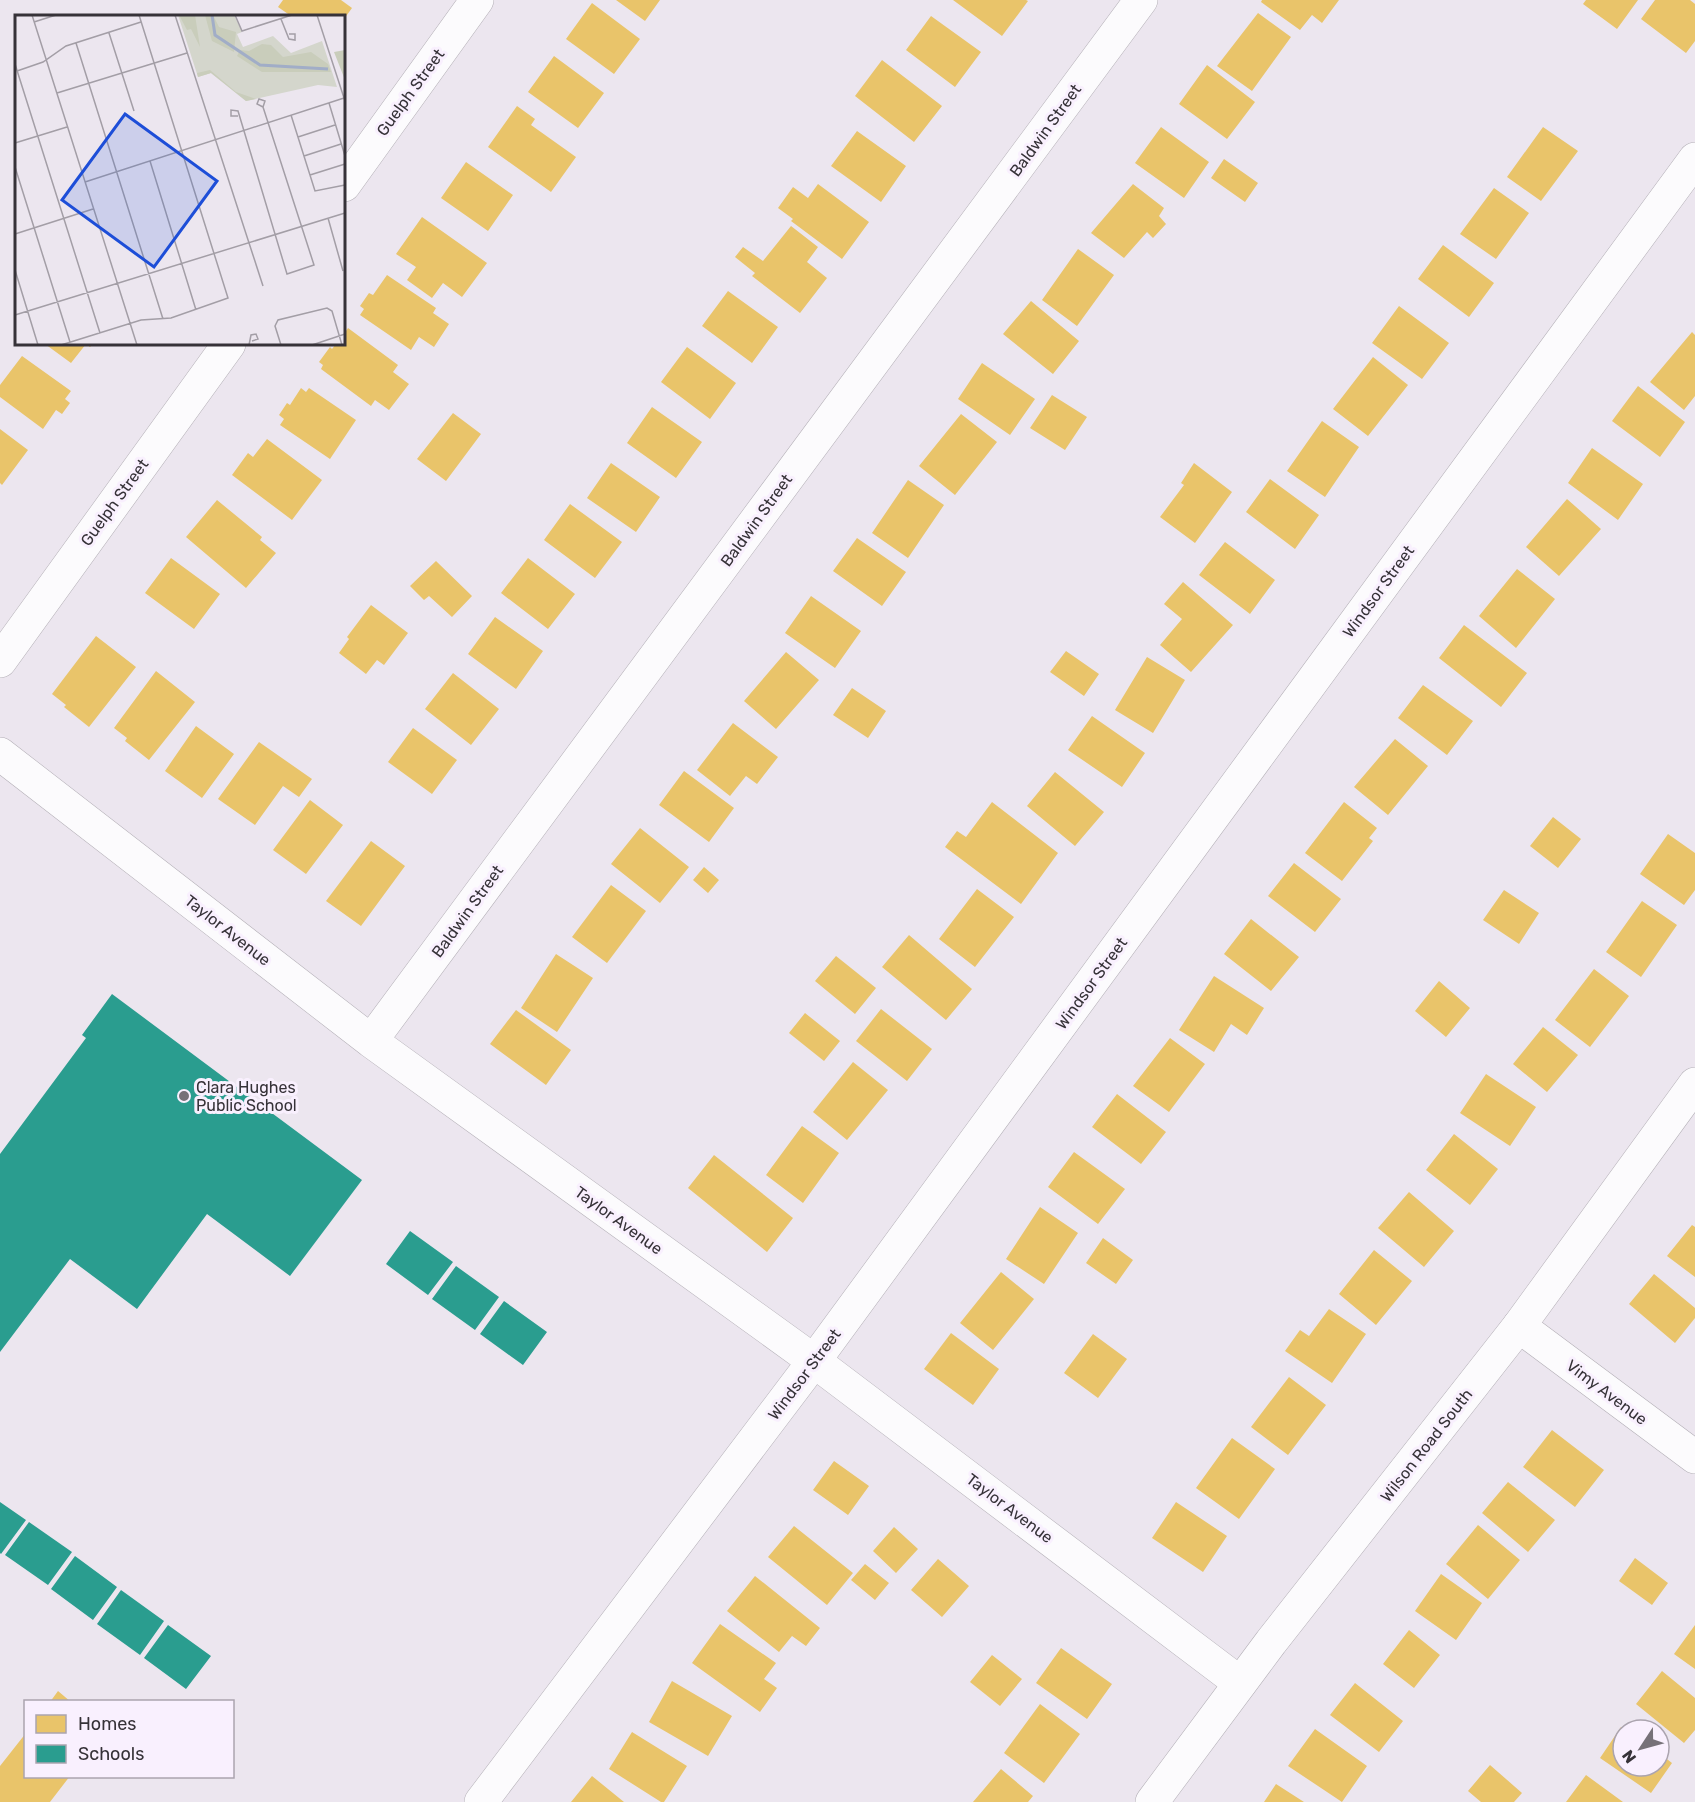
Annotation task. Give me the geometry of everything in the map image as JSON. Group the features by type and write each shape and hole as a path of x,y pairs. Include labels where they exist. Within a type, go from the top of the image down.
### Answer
{"street":[{"name":"Guelph Street","path":"345,183 477,0"},
{"name":"Baldwin Street","path":"371,1041 1141,0"},
{"name":"Windsor Street","path":"481,1802 814,1361 1695,159"},
{"name":"Guelph Street","path":"0,661 228,345"},
{"name":"Taylor Avenue","path":"0,754 371,1041 814,1361 1240,1683"},
{"name":"Wilson Road South","path":"1152,1802 1240,1683 1519,1326 1695,1084"},
{"name":"Vimy Avenue","path":"1519,1326 1695,1457"}],"building: Homes":[{"path":"283,0 341,0 352,8 345,18 345,15 290,15 278,7"},
{"path":"616,0 660,0 645,21"},
{"path":"953,0 1026,0 1028,1 1002,36"},
{"path":"1262,0 1339,0 1322,23 1312,15 1300,30 1261,2"},
{"path":"1586,0 1638,0 1617,29 1583,4"},
{"path":"1655,0 1690,0 1695,4 1695,41 1686,53 1641,19"},
{"path":"592,3 640,39 614,74 566,39"},
{"path":"1258,13 1291,37 1252,91 1217,66"},
{"path":"931,16 981,52 955,87 906,50"},
{"path":"554,56 604,93 578,128 528,92"},
{"path":"882,60 942,106 914,142 855,96"},
{"path":"1207,65 1255,102 1227,139 1179,104"},
{"path":"517,106 535,119 531,125 576,157 551,192 488,147"},
{"path":"1161,127 1209,162 1184,198 1135,163"},
{"path":"1543,127 1578,151 1541,201 1507,177"},
{"path":"857,131 906,166 881,202 831,166"},
{"path":"1224,159 1258,183 1245,202 1211,178"},
{"path":"466,162 513,195 488,231 441,198"},
{"path":"818,184 869,222 842,259 791,221 793,219 778,208 793,187 808,198"},
{"path":"1133,184 1164,208 1159,216 1166,224 1153,238 1147,232 1124,258 1091,233"},
{"path":"1494,188 1529,213 1496,259 1460,234"},
{"path":"422,217 487,263 462,297 443,283 432,298 407,280 416,267 396,254"},
{"path":"791,226 818,247 807,262 827,278 800,313 752,276 755,273 735,257 743,247 763,261"},
{"path":"1443,245 1494,283 1469,317 1418,279"},
{"path":"1078,249 1114,275 1077,326 1042,300"},
{"path":"387,275 436,308 433,313 449,324 434,347 419,337 411,350 360,315 364,309 360,306 369,293 373,295"},
{"path":"728,291 778,327 752,363 702,326"},
{"path":"1031,301 1079,341 1053,374 1003,334"},
{"path":"1399,306 1449,343 1422,379 1372,343"},
{"path":"348,328 398,365 393,372 409,384 389,410 375,400 371,406 321,369 323,365 319,362 330,347 332,349 335,345 345,345 345,332"},
{"path":"1692,332 1695,335 1695,396 1684,410 1650,382"},
{"path":"46,345 85,345 71,363"},
{"path":"687,347 736,383 710,419 661,382"},
{"path":"22,356 71,391 65,399 70,403 62,414 56,410 43,429 0,397 0,385"},
{"path":"1373,357 1408,385 1368,436 1333,409"},
{"path":"982,363 1035,399 1010,435 958,399"},
{"path":"1638,386 1685,422 1660,457 1612,421"},
{"path":"301,388 306,392 309,388 356,420 330,459 280,425 284,419 279,415 287,403 290,405"},
{"path":"1052,395 1087,417 1065,450 1030,428"},
{"path":"652,407 702,442 676,478 627,443"},
{"path":"453,413 481,434 446,481 417,459"},
{"path":"961,414 997,442 955,495 919,466"},
{"path":"1322,421 1359,447 1325,497 1287,471"},
{"path":"0,429 28,450 2,485 0,483"},
{"path":"267,439 322,480 292,520 232,475 248,453 253,457"},
{"path":"1592,448 1643,484 1618,520 1568,483"},
{"path":"611,463 660,497 636,532 587,498"},
{"path":"1194,463 1232,492 1195,543 1160,517 1184,485 1181,483"},
{"path":"1270,479 1319,515 1295,549 1246,512"},
{"path":"908,480 944,505 908,558 872,533"},
{"path":"1567,499 1601,529 1559,576 1526,547"},
{"path":"217,500 262,537 260,540 276,553 246,588 186,537"},
{"path":"570,504 622,542 595,578 544,540"},
{"path":"857,538 906,572 882,606 833,571"},
{"path":"1225,542 1275,580 1250,614 1199,575"},
{"path":"171,558 220,594 194,629 145,593"},
{"path":"528,558 575,594 548,629 501,593"},
{"path":"436,561 472,596 452,617 429,596 424,600 410,586"},
{"path":"1517,569 1555,599 1516,648 1479,616"},
{"path":"1183,582 1233,625 1191,672 1160,645 1182,619 1164,604"},
{"path":"811,596 861,631 835,668 785,633"},
{"path":"371,605 408,633 384,665 377,660 366,674 339,653 349,639 347,637"},
{"path":"495,617 543,651 516,689 468,654"},
{"path":"1464,625 1527,673 1501,707 1439,658"},
{"path":"96,636 136,667 89,727 52,694"},
{"path":"1066,651 1099,674 1084,696 1050,672"},
{"path":"786,652 819,680 776,729 744,701"},
{"path":"1147,657 1185,680 1153,733 1115,710"},
{"path":"156,671 195,702 149,760 125,741 127,738 114,728"},
{"path":"453,673 499,709 471,745 425,709"},
{"path":"1423,685 1473,721 1447,755 1398,718"},
{"path":"852,688 886,711 868,738 833,715"},
{"path":"1092,716 1145,753 1122,787 1068,750"},
{"path":"733,723 778,757 757,784 746,776 730,796 697,770"},
{"path":"196,726 234,754 202,798 165,771"},
{"path":"413,728 457,760 432,794 388,762"},
{"path":"1395,739 1428,766 1388,815 1354,787"},
{"path":"259,742 312,779 299,797 283,786 255,825 218,799"},
{"path":"684,771 734,808 709,842 659,805"},
{"path":"1055,772 1104,812 1075,846 1027,806"},
{"path":"310,800 343,825 306,874 273,850"},
{"path":"992,802 1058,853 1021,904 945,847 957,831 966,837"},
{"path":"1344,802 1377,828 1369,838 1373,841 1342,881 1305,853"},
{"path":"1553,817 1581,839 1558,868 1530,846"},
{"path":"640,828 689,867 660,903 611,864"},
{"path":"1668,834 1695,853 1695,890 1684,905 1640,874"},
{"path":"371,841 405,866 361,926 326,901"},
{"path":"1294,863 1341,899 1315,932 1268,896"},
{"path":"704,867 719,880 708,893 693,880"},
{"path":"611,885 646,911 607,963 572,937"},
{"path":"977,889 1014,917 975,967 939,939"},
{"path":"1504,890 1539,913 1519,944 1483,920"},
{"path":"1642,901 1677,925 1641,977 1606,952"},
{"path":"1251,919 1299,957 1271,991 1224,954"},
{"path":"909,935 972,989 946,1020 882,967"},
{"path":"556,954 593,978 557,1032 521,1008"},
{"path":"836,956 876,988 855,1014 815,981"},
{"path":"1594,969 1629,996 1590,1047 1555,1020"},
{"path":"1214,976 1264,1008 1247,1035 1231,1024 1214,1052 1179,1030"},
{"path":"1439,981 1470,1008 1446,1037 1415,1011"},
{"path":"881,1009 932,1049 907,1081 856,1041"},
{"path":"516,1010 571,1050 546,1085 490,1044"},
{"path":"805,1013 840,1041 824,1061 789,1033"},
{"path":"1543,1027 1578,1055 1547,1092 1513,1064"},
{"path":"1170,1038 1205,1064 1169,1112 1133,1086"},
{"path":"853,1062 888,1090 847,1140 813,1112"},
{"path":"1486,1074 1536,1107 1510,1146 1460,1113"},
{"path":"1117,1094 1166,1132 1141,1164 1092,1127"},
{"path":"802,1126 839,1153 803,1203 766,1175"},
{"path":"1454,1134 1498,1169 1470,1205 1426,1170"},
{"path":"1074,1152 1125,1189 1098,1224 1048,1187"},
{"path":"714,1155 793,1218 767,1252 688,1188"},
{"path":"1409,1192 1454,1231 1424,1267 1378,1228"},
{"path":"1040,1207 1078,1233 1044,1284 1006,1259"},
{"path":"1692,1225 1695,1227 1695,1277 1667,1256"},
{"path":"1103,1238 1133,1260 1116,1284 1086,1263"},
{"path":"1374,1250 1412,1281 1376,1325 1339,1294"},
{"path":"1001,1272 1034,1299 993,1350 960,1323"},
{"path":"1654,1274 1695,1308 1695,1318 1675,1343 1629,1304"},
{"path":"1329,1309 1366,1334 1332,1383 1285,1351 1300,1330 1309,1336"},
{"path":"951,1333 999,1369 973,1405 924,1369"},
{"path":"1093,1334 1127,1359 1098,1398 1064,1373"},
{"path":"1289,1377 1326,1405 1288,1455 1251,1427"},
{"path":"1552,1430 1604,1470 1575,1507 1523,1467"},
{"path":"1232,1438 1275,1469 1239,1519 1196,1488"},
{"path":"834,1461 869,1486 848,1515 813,1490"},
{"path":"1508,1482 1555,1520 1528,1552 1482,1513"},
{"path":"1176,1502 1227,1536 1203,1572 1152,1538"},
{"path":"1478,1525 1520,1560 1488,1599 1446,1564"},
{"path":"794,1526 853,1573 827,1605 768,1557"},
{"path":"894,1527 918,1549 896,1573 873,1551"},
{"path":"1635,1558 1668,1583 1652,1605 1619,1581"},
{"path":"938,1559 969,1586 942,1617 911,1590"},
{"path":"865,1564 889,1583 875,1600 851,1580"},
{"path":"1441,1574 1482,1603 1456,1640 1415,1611"},
{"path":"755,1576 820,1628 806,1646 792,1636 779,1652 727,1611"},
{"path":"720,1624 776,1663 764,1679 777,1688 760,1712 692,1663"},
{"path":"1695,1625 1695,1669 1674,1654"},
{"path":"1409,1630 1440,1655 1414,1688 1383,1664"},
{"path":"1061,1648 1112,1684 1087,1719 1036,1683"},
{"path":"992,1655 1022,1679 1000,1706 970,1682"},
{"path":"1662,1671 1695,1698 1695,1730 1684,1743 1671,1732 1671,1718 1653,1718 1636,1704"},
{"path":"672,1681 732,1716 708,1756 649,1722"},
{"path":"1355,1683 1403,1721 1379,1752 1330,1715"},
{"path":"58,1691 69,1700 51,1700"},
{"path":"1040,1704 1080,1734 1044,1783 1004,1753"},
{"path":"1315,1729 1367,1766 1342,1802 1288,1766"},
{"path":"632,1732 687,1766 664,1802 609,1769"},
{"path":"24,1736 24,1778 68,1778 50,1802 0,1802 0,1766"},
{"path":"1611,1742 1611,1766 1600,1758"},
{"path":"1490,1765 1522,1793 1514,1802 1481,1802 1468,1791"},
{"path":"1001,1769 1033,1796 1028,1802 973,1802"},
{"path":"1586,1775 1623,1802 1566,1802"},
{"path":"592,1776 624,1802 571,1802"},
{"path":"1629,1778 1662,1778 1651,1793"},
{"path":"1276,1784 1304,1802 1264,1802"}],"building: Schools":[{"path":"112,994 362,1180 290,1276 207,1214 137,1309 70,1259 0,1352 0,1154 86,1038 82,1035"},
{"path":"410,1231 453,1262 428,1295 386,1264"},
{"path":"456,1266 499,1297 475,1330 432,1299"},
{"path":"504,1301 547,1332 523,1365 480,1334"},
{"path":"0,1502 26,1520 1,1554 0,1553"},
{"path":"29,1522 72,1552 48,1585 5,1555"},
{"path":"75,1556 117,1587 93,1620 51,1589"},
{"path":"121,1590 164,1621 140,1655 97,1624"},
{"path":"168,1625 211,1656 186,1689 144,1658"}],"place":[{"name":"Clara Hughes Public School","path":"184,1096"}]}
